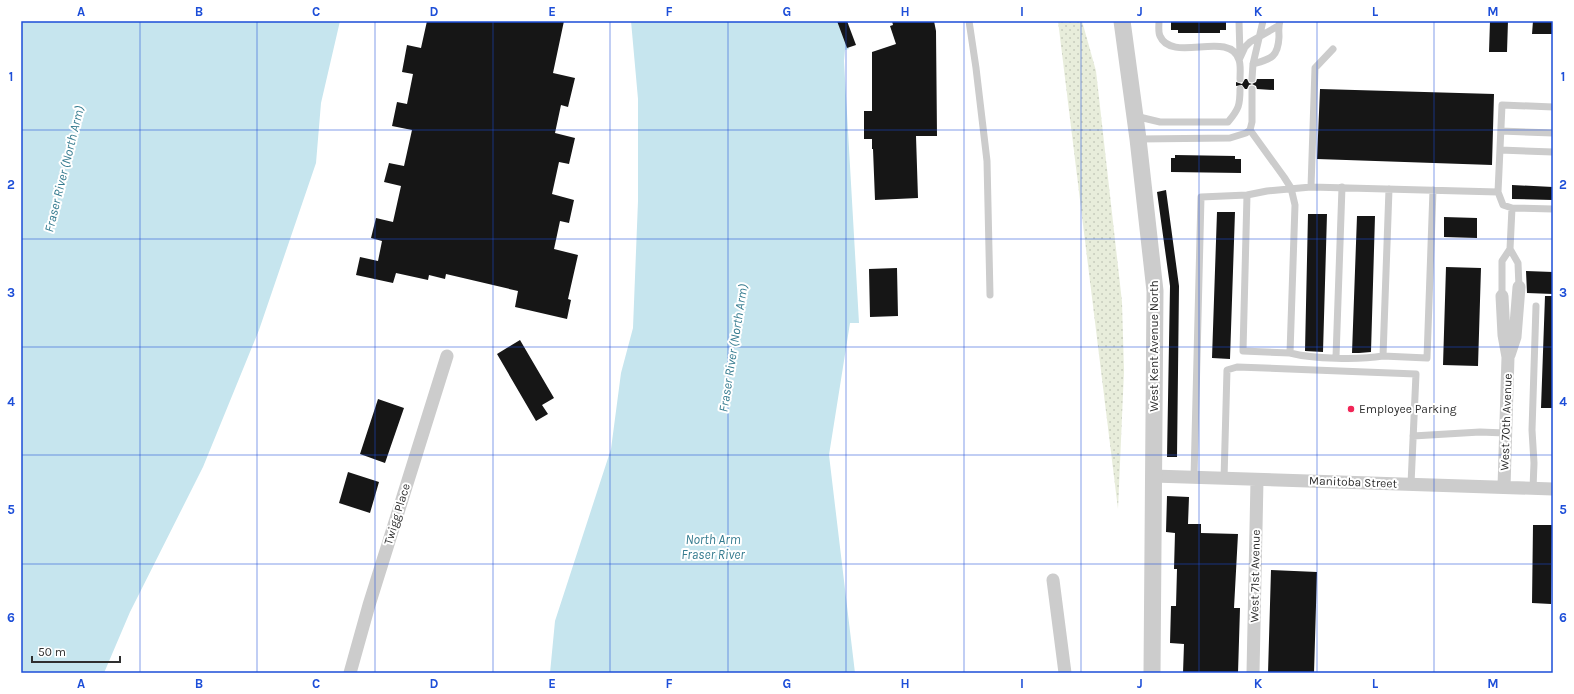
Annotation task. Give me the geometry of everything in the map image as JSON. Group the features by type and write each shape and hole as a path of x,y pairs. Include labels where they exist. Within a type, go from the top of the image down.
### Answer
{"street":[{"name":"West Kent Avenue North","path":"1122,21 1138,139 1155,291 1152,673"},
{"name":"West 70th Avenue","path":"1508,356 1515,337 1518,287"},
{"name":"West 70th Avenue","path":"1502,296 1504,335 1508,356 1504,486"},
{"name":"Twigg Place","path":"350,673 369,605 447,356"},
{"name":"Manitoba Street","path":"1153,476 1504,486 1553,489"},
{"name":"West 71st Avenue","path":"1253,673 1257,480"},
{"path":"1053,580 1065,673"}],"lane":[{"path":"969,21 987,161 990,295"},
{"path":"1159,21 1159,35 1163,41 1171,46 1225,46 1234,50 1239,60"},
{"path":"1239,21 1240,79"},
{"path":"1252,79 1253,64 1263,21"},
{"path":"1239,60 1245,47 1279,23"},
{"path":"1253,64 1271,58 1275,53 1279,38 1279,23"},
{"path":"1311,187 1315,68 1334,49"},
{"path":"1135,116 1160,122 1228,122 1238,111 1240,89"},
{"path":"1138,139 1230,138 1246,133 1250,130 1252,122 1252,89"},
{"path":"1553,107 1502,106 1498,192 1503,205 1512,208 1553,209"},
{"path":"1250,130 1290,188 1295,205 1290,353"},
{"path":"1501,131 1553,133"},
{"path":"1500,150 1553,152"},
{"path":"1194,478 1201,197 1247,195 1290,188 1311,187 1498,192"},
{"path":"1336,357 1342,187"},
{"path":"1383,356 1389,189"},
{"path":"1247,195 1243,351 1290,353 1303,356 1370,358 1383,356 1427,358 1433,190"},
{"path":"1502,296 1502,261 1510,249 1512,208"},
{"path":"1510,249 1518,262 1518,287"},
{"path":"1533,488 1534,463 1532,430 1536,306"},
{"path":"1224,479 1227,370 1237,367 1416,374 1411,484"},
{"path":"1412,436 1480,432 1506,433"}],"green space":[{"path":"1058,21 1082,21 1096,71 1122,302 1124,371 1118,509"}],"water":[{"name":"Fraser River (North Arm)","path":"21,21 340,21 321,103 316,163 259,330 203,467 130,612 104,673 21,673"},
{"name":"North Arm Fraser River","path":"631,21 839,21 849,49 845,50 844,61 859,323 850,323 829,455 855,673 550,673 555,621 611,449 621,373 633,328 638,201 638,99"}],"building":[{"path":"427,21 564,21 553,73 575,78 568,107 561,105 555,133 575,138 569,164 559,162 552,194 574,200 569,223 560,221 554,249 578,255 568,299 571,300 567,319 515,307 518,291 446,274 445,279 429,275 428,280 396,273 393,283 356,275 360,257 378,261 382,241 371,238 376,218 393,222 401,186 384,182 389,163 404,166 412,130 392,126 397,102 407,104 413,74 402,72 407,45 421,48"},
{"path":"837,21 847,21 856,45 847,48"},
{"path":"892,21 934,21 936,31 937,136 916,136 918,198 875,200 872,139 864,139 864,111 872,111 872,52 896,44 890,26 893,25"},
{"path":"1171,21 1226,21 1226,30 1220,30 1220,33 1178,33 1178,30 1171,30"},
{"path":"1490,21 1508,21 1507,52 1489,52"},
{"path":"1533,21 1553,21 1553,34 1532,34"},
{"path":"1245,79 1252,84 1249,85 1247,89 1245,89 1242,85 1236,86 1236,82 1242,84"},
{"path":"1257,79 1274,79 1274,90 1257,89 1256,86 1252,84 1256,82"},
{"path":"1320,89 1494,94 1492,165 1317,159"},
{"path":"1175,155 1235,156 1235,159 1241,159 1241,173 1171,172 1171,158 1175,158"},
{"path":"1512,185 1553,187 1553,200 1512,199"},
{"path":"1166,190 1179,286 1177,457 1167,457 1170,286 1157,192"},
{"path":"1217,212 1235,212 1230,359 1212,358"},
{"path":"1308,214 1327,214 1323,352 1305,351"},
{"path":"1357,216 1375,216 1371,352 1352,353"},
{"path":"1444,217 1477,218 1477,238 1444,237"},
{"path":"1446,267 1481,268 1478,366 1443,365"},
{"path":"897,268 898,316 870,317 869,269"},
{"path":"1526,271 1553,272 1553,294 1527,293"},
{"path":"1545,296 1553,296 1553,408 1541,408"},
{"path":"520,340 554,398 542,405 548,414 536,421 497,354"},
{"path":"378,399 404,408 385,463 360,454"},
{"path":"348,472 379,482 370,513 339,503"},
{"path":"1167,496 1189,497 1188,524 1201,524 1201,533 1238,534 1234,608 1240,608 1238,673 1183,673 1184,644 1170,643 1171,606 1176,606 1177,569 1174,569 1175,533 1166,532"},
{"path":"1533,525 1552,525 1551,604 1532,603"},
{"path":"1271,570 1317,572 1314,673 1268,673"}],"place":[{"name":"Employee Parking","path":"1351,409"}]}
